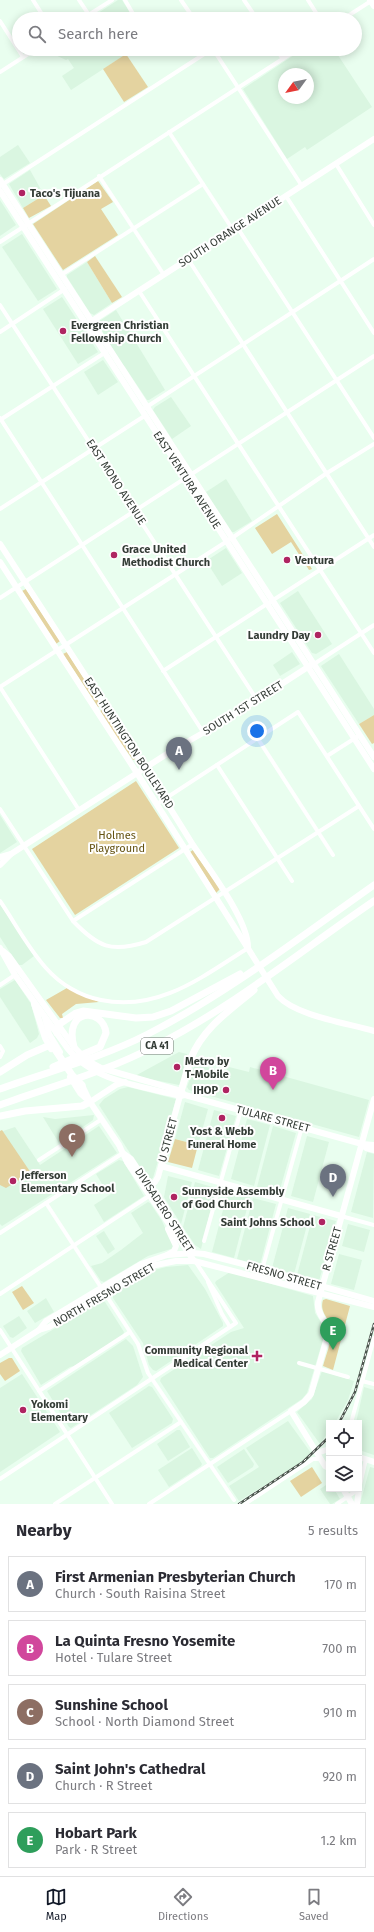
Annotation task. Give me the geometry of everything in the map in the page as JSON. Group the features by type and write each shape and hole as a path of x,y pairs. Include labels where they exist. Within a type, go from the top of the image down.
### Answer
{"highway":[{"name":"CA 41","path":"2,1088 106,1054 148,1034 209,999 374,885"},
{"name":"CA 41","path":"0,1105 88,1075 155,1046 218,1010 374,900"},
{"path":"57,1033 58,1025 76,1013 85,1010 136,1018 162,1014 275,954"},
{"path":"182,1094 191,1057 209,1029 297,954"},
{"path":"2,1088 98,1048 105,1038 106,1033 104,1024 94,1016 84,1016 79,1019 71,1029 72,1047"},
{"path":"0,1072 48,1045 53,1047 83,1089"},
{"path":"0,1116 25,1111 83,1106 90,1102"}],"main road":[{"name":"SOUTH ORANGE AVENUE","path":"89,323 374,139"},
{"name":"EAST VENTURA AVENUE","path":"1,183 66,288 357,736 374,769"},
{"name":"EAST VENTURA AVENUE","path":"0,191 61,275 66,288"},
{"name":"EAST HUNTINGTON BOULEVARD","path":"0,544 146,768 224,893 246,930 250,951"},
{"name":"EAST HUNTINGTON BOULEVARD","path":"0,562 157,804 274,990 284,1002 296,1009 374,1031"},
{"name":"SOUTH 1ST STREET","path":"0,865 11,854 79,810 311,665"},
{"path":"97,711 105,705"},
{"name":"EAST VENTURA AVENUE","path":"357,736 374,757"},
{"name":"SOUTH 1ST STREET","path":"0,857 11,854"},
{"path":"1,949 5,957 17,972 33,988 72,1047"},
{"path":"1,949 9,956 30,996 48,1045"},
{"path":"30,996 57,1033 72,1047"},
{"path":"42,1001 49,1034 57,1053"},
{"name":"TULARE STREET","path":"72,1047 84,1058 97,1066 182,1094"},
{"name":"TULARE STREET","path":"72,1047 78,1060 88,1068 117,1079 182,1094 362,1144 374,1145"},
{"path":"90,1102 116,1085 128,1082"},
{"name":"DIVISADERO STREET","path":"83,1089 123,1152 130,1167 162,1216 190,1253"},
{"name":"U STREET","path":"149,1186 156,1180 182,1094"},
{"name":"R STREET","path":"291,1411 309,1397 329,1332 327,1325 317,1309 374,1099"},
{"name":"TULARE STREET","path":"362,1144 366,1148 374,1150"},
{"name":"DIVISADERO STREET","path":"123,1152 131,1159 170,1217 194,1261"},
{"path":"161,1166 341,1216"},
{"path":"130,1167 145,1185 149,1186"},
{"path":"149,1196 153,1198 162,1211 170,1217"},
{"path":"162,1216 176,1244 174,1251 167,1255"},
{"name":"FRESNO STREET","path":"190,1253 206,1255 262,1269 374,1307"},
{"name":"NORTH FRESNO STREET","path":"0,1355 39,1330 46,1322 141,1264 167,1255 190,1253"},
{"name":"NORTH FRESNO STREET","path":"39,1330 49,1327 151,1266 176,1261 194,1261"},
{"name":"FRESNO STREET","path":"194,1261 260,1277 374,1301"},
{"path":"291,1411 302,1431 326,1464"},
{"path":"301,1427 305,1429 320,1452 322,1458"},
{"path":"320,1452 326,1451"},
{"path":"322,1458 326,1453"},
{"path":"362,1458 374,1462"},
{"path":"345,1492 352,1504"},
{"path":"357,1504 359,1492"}],"street":[{"path":"33,0 41,12"},
{"path":"79,0 87,12"},
{"path":"94,12 112,0"},
{"path":"125,0 132,12"},
{"path":"181,0 189,12"},
{"path":"244,0 252,12"},
{"path":"308,0 316,12"},
{"path":"355,12 372,2"},
{"path":"0,22 12,40"},
{"path":"1,183 202,56"},
{"path":"217,56 302,186"},
{"path":"0,242 99,176 287,56"},
{"path":"0,72 23,57"},
{"path":"170,132 203,184 292,312 374,438"},
{"path":"336,164 374,225"},
{"path":"99,176 164,275"},
{"path":"61,275 203,184"},
{"path":"286,196 374,333"},
{"path":"188,259 374,546"},
{"path":"0,509 94,449 194,375 374,259"},
{"path":"0,332 66,288"},
{"path":"139,291 374,653"},
{"name":"EAST MONO AVENUE","path":"0,305 257,700"},
{"path":"107,351 0,419 203,732"},
{"path":"0,598 374,356"},
{"path":"79,810 0,687 229,540 327,473 374,444"},
{"path":"163,671 374,535"},
{"name":"SOUTH 1ST STREET","path":"311,665 374,625"},
{"path":"157,804 298,712 374,829"},
{"path":"326,756 357,736"},
{"path":"258,739 333,855"},
{"path":"217,765 292,881"},
{"path":"0,809 73,921 86,936 111,947 128,948 146,942 216,899 359,806"},
{"path":"73,921 193,844"},
{"path":"0,901 51,974 77,992 88,997 108,1002 141,1002 166,996 250,951"},
{"path":"0,984 17,972"},
{"path":"0,1046 3,1051 0,1057"},
{"path":"204,1242 241,1110"},
{"path":"39,1160 102,1119"},
{"path":"260,1277 302,1127"},
{"path":"0,1232 123,1152"},
{"path":"0,1294 149,1196"},
{"path":"46,1203 138,1344 146,1369 152,1379 234,1500"},
{"path":"341,1216 374,1225"},
{"path":"194,1261 208,1282 222,1314 230,1327"},
{"path":"0,1479 236,1324 211,1284 208,1282"},
{"path":"0,1330 112,1504"},
{"path":"39,1391 130,1332"},
{"path":"351,1420 374,1338"},
{"path":"299,1363 348,1377"},
{"path":"362,1381 374,1384"},
{"path":"149,1504 291,1411"},
{"path":"55,1504 181,1422"},
{"path":"245,1504 313,1459 322,1458"},
{"path":"362,1476 366,1459"},
{"path":"337,1504 355,1492"}],"shaded area":[{"path":"118,0 122,0 130,12 100,12"},
{"path":"57,56 123,56 71,90 62,76 74,68 68,59 66,60"},
{"path":"292,56 339,56 372,107 307,150 305,147 287,159 243,89"},
{"path":"18,145 30,163 4,179 0,174 0,157"},
{"path":"30,170 44,195 23,208 9,184"},
{"path":"0,200 16,225 0,236"},
{"path":"22,234 57,289 38,301 2,247"},
{"path":"87,262 112,303 94,315 90,313 67,277 67,275"},
{"path":"62,297 98,352 78,364 43,309"},
{"path":"116,310 165,390 149,400 147,400 121,363 98,324 98,322"},
{"path":"103,360 118,382 98,395 84,372"},
{"path":"171,397 191,426 172,439 153,410 155,407"},
{"path":"226,479 252,521 234,532 232,532 206,492"},
{"path":"226,548 242,573 222,586 206,561"},
{"path":"298,591 332,644 316,654 312,653 280,603"},
{"path":"292,652 300,664 280,676 273,665"},
{"path":"339,654 374,709 374,715 359,724 321,666"},
{"path":"0,815 17,842 0,853"},
{"path":"0,904 34,956 22,965 18,965 0,937"},
{"path":"15,980 31,1004 39,1034 37,1038 30,1043 0,997 0,989"},
{"path":"179,1052 187,1054 181,1084 179,1085 135,1076"},
{"path":"195,1064 225,1072 229,1067 249,1072 250,1067 369,1100 359,1137 189,1090 187,1087"},
{"path":"128,1087 176,1099 153,1178 151,1179 146,1178 99,1105 104,1099 120,1089"},
{"path":"185,1102 208,1109 198,1145 175,1139"},
{"path":"214,1110 236,1116 219,1176 198,1170"},
{"path":"94,1115 93,1120 59,1143 43,1117 55,1119"},
{"path":"247,1119 270,1125 254,1186 231,1179"},
{"path":"99,1126 117,1153 2,1226 0,1224 0,1132 15,1127 40,1165"},
{"path":"273,1126 296,1133 279,1193 257,1187"},
{"path":"307,1136 329,1142 313,1202 291,1196"},
{"path":"367,1152 374,1154 373,1218 351,1212"},
{"path":"119,1160 123,1161 144,1196 104,1222 94,1205 111,1194 111,1191 107,1192 96,1174"},
{"path":"168,1176 192,1182 181,1224 164,1197"},
{"path":"195,1182 216,1188 201,1249 195,1245 183,1227"},
{"path":"228,1191 250,1197 234,1258 212,1252"},
{"path":"253,1198 276,1204 260,1265 237,1259"},
{"path":"148,1202 162,1221 174,1248 148,1256 104,1282 101,1281 91,1266 102,1263 143,1233 131,1213"},
{"path":"288,1208 310,1214 294,1274 272,1268"},
{"path":"313,1215 336,1221 319,1281 297,1275"},
{"path":"348,1224 370,1230 364,1252 342,1246"},
{"path":"104,1231 115,1249 108,1254 96,1236"},
{"path":"339,1254 362,1260 354,1290 331,1284"},
{"path":"188,1265 205,1289 223,1323 223,1326 156,1371 149,1365 143,1343 113,1298 113,1293 139,1277 154,1270 166,1267"},
{"name":"Community Regional Medical Center","path":"230,1272 313,1296 315,1313 324,1327 325,1333 307,1393 302,1399 213,1458 210,1458 160,1381 161,1378 231,1332 244,1328 215,1283"},
{"path":"46,1298 54,1312 35,1323 27,1311"},
{"path":"101,1301 105,1302 124,1332 123,1335 41,1385 21,1351 22,1348"},
{"path":"19,1316 27,1328 13,1338 10,1337 3,1326"},
{"path":"126,1339 133,1346 143,1377 137,1385 71,1428 69,1427 47,1391"},
{"path":"322,1371 354,1381 348,1400 337,1420 326,1420 326,1435 320,1444 297,1412 312,1399"},
{"name":"Yokomi Elementary","path":"22,1374 60,1432 0,1472 0,1388"},
{"path":"149,1386 152,1387 173,1419 172,1423 132,1448 109,1413"},
{"path":"364,1387 374,1390 374,1455 362,1451 362,1420 357,1420"},
{"path":"288,1421 311,1453 306,1460 239,1501 229,1486 259,1467 246,1448"},
{"path":"177,1430 180,1430 190,1447 168,1461 157,1444"},
{"path":"192,1448 202,1464 201,1466 169,1487 158,1470"},
{"path":"244,1449 254,1464 253,1467 228,1483 217,1467"},
{"path":"370,1467 374,1468 374,1504 360,1504"},
{"path":"326,1485 326,1492 336,1492 340,1499 330,1504 320,1489"}],"green space":[{"path":"123,56 127,56 148,87 124,102 103,69"},
{"path":"98,181 113,202 101,209 118,235 63,270 33,224"},
{"path":"44,195 51,206 29,218 23,208"},
{"path":"95,256 122,297 112,303 87,262"},
{"path":"277,514 312,569 309,570 291,542 272,554 255,528"},
{"path":"26,589 60,641 56,644 22,591"},
{"path":"67,652 101,705 98,707 63,654"},
{"path":"104,709 137,758 133,760 113,732 100,711"},
{"path":"374,715 374,743 372,744 359,724"},
{"name":"Holmes Playground","path":"136,781 179,848 75,915 32,849"},
{"path":"193,850 220,889 216,893 190,852"},
{"path":"67,988 99,1002 76,1004 62,1014 63,1018 60,1018 46,1000"},
{"path":"2,1130 31,1173 6,1188 0,1185 0,1131"},
{"path":"175,1139 198,1145 192,1168 168,1162"},
{"path":"22,1286 34,1303 23,1310 12,1292"},
{"path":"326,1299 350,1306 333,1370 323,1366 330,1343 331,1334 330,1325 322,1308 323,1300"},
{"path":"12,1358 20,1371 5,1381 0,1374 0,1363"},
{"path":"312,1467 322,1483 301,1497 290,1481"}],"railway":[{"path":"341,1420 355,1392 374,1324"},
{"path":"239,1504 303,1462 326,1440"}],"place":[{"name":"Taco's Tijuana","path":"22,193"},
{"name":"Evergreen Christian Fellowship Church","path":"63,331"},
{"name":"Grace United Methodist Church","path":"114,555"},
{"name":"Ventura","path":"287,560"},
{"name":"Laundry Day","path":"318,635"},
{"name":"First Armenian Presbyterian Church","path":"179,770"},
{"name":"Metro by T-Mobile","path":"177,1067"},
{"name":"IHOP","path":"226,1090"},
{"name":"La Quinta Fresno Yosemite","path":"273,1090"},
{"name":"Yost & Webb Funeral Home","path":"222,1118"},
{"name":"Sunshine School","path":"72,1157"},
{"name":"Jefferson Elementary School","path":"13,1181"},
{"name":"Sunnyside Assembly of God Church","path":"174,1197"},
{"name":"Saint John's Cathedral","path":"333,1197"},
{"name":"Saint Johns School","path":"322,1222"},
{"name":"Hobart Park","path":"333,1350"},
{"name":"Community Regional Medical Center","path":"257,1356"},
{"name":"Yokomi Elementary","path":"23,1410"}]}
